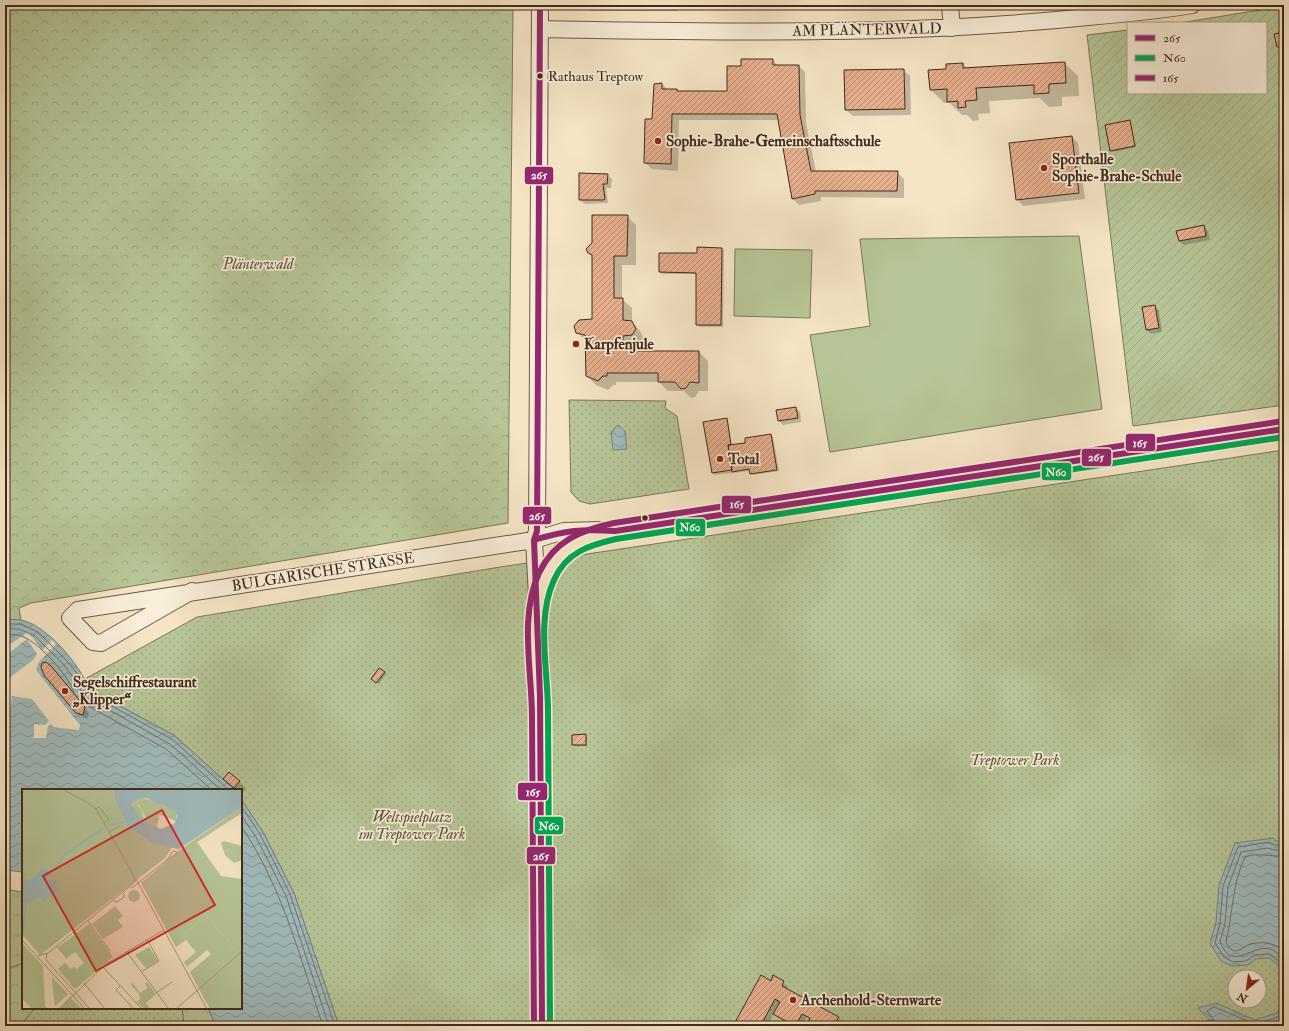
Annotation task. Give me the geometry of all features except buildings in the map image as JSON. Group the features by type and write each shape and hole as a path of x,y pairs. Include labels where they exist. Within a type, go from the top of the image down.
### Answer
{"main road":[{"name":"BULGARISCHE STRASSE","path":"615,531 1284,428"},
{"path":"542,1026 540,697 537,609 546,577 559,556 570,545 580,539 615,531"}],"street":[{"path":"537,609 534,540 537,531 540,5"},
{"path":"950,5 952,28"},
{"name":"AM PLÄNTERWALD","path":"540,28 726,32 847,32 952,28 1071,19 1192,5"},
{"name":"BULGARISCHE STRASSE","path":"192,591 101,644 93,642 70,618 78,610 192,591 534,540 564,531 585,529 615,531"}],"green space":[{"name":"Plänterwald","path":"5,5 513,5 508,523 31,603 19,608 21,620 5,620"},
{"path":"1284,6 1284,405 1133,426 1087,35 1127,30 1127,94 1267,94 1267,22 1186,22"},
{"path":"1079,236 1102,409 830,452 810,335 870,326 860,239"},
{"path":"735,249 812,250 810,318 734,316"},
{"path":"569,400 666,401 665,408 677,416 689,489 590,504 579,501 571,492"},
{"name":"Treptower Park","path":"1284,450 1284,1026 339,1026 294,893 263,832 242,800 242,789 234,789 175,736 89,689 85,679 197,617 500,567"},
{"path":"5,870 10,871 10,890 22,892 22,963 6,970"},
{"path":"22,963 22,1009 34,1009 20,1026 5,1026 5,968 6,970"},
{"path":"34,1009 182,1009 184,1026 20,1026"},
{"path":"182,1009 208,1009 216,1026 184,1026"}],"water":[{"path":"618,425 625,431 627,449 613,450 611,431 614,431 614,428"},
{"path":"5,620 21,620 31,623 52,638 61,647 85,679 89,689 175,736 234,789 22,789 22,872 5,870"},
{"path":"242,800 263,832 294,893 339,1026 216,1026 208,1009 242,1009"},
{"path":"1274,838 1275,841 1284,841 1284,979 1281,967 1269,958 1256,959 1248,965 1232,966 1221,961 1210,943 1216,922 1219,885 1235,843"},
{"path":"1284,990 1284,1026 1211,1026 1210,1021 1198,1008 1216,1003 1255,1020 1277,1013 1282,1002"}],"pier":[{"path":"28,632 42,650 52,640 56,644 39,662 36,670 80,725 79,730 54,727 51,724 48,726 46,738 34,738 34,724 45,725 49,721 32,699 12,696 7,734 5,733 5,710 8,696 5,695 5,681 33,660 37,654 27,639 5,656 5,648"}],"waterway":[{"path":"1199,1026 1210,1021 1214,1022"}],"transit line":[{"name":"265","path":"540,5 537,531 534,540 540,697 542,1026"},
{"name":"165","path":"534,1026 532,717 528,644 529,607 539,573 552,553 561,545 580,533 614,523 1283,421"},
{"name":"265","path":"534,540 565,532 583,530 615,531 1284,429"},
{"name":"N60","path":"550,1026 548,695 544,628 545,611 554,580 559,570 572,556 588,547 616,539 1284,437"}],"place":[{"name":"Rathaus Treptow","path":"540,76"},
{"name":"Sophie-Brahe-Gemeinschaftsschule","path":"658,141"},
{"name":"Sporthalle Sophie-Brahe-Schule","path":"1044,168"},
{"name":"Karpfenjule","path":"576,344"},
{"name":"Total","path":"720,459"},
{"name":"Segelschiffrestaurant „Klipper“","path":"65,691"},
{"name":"Archenhold-Sternwarte","path":"793,1000"}],"park label":[{"name":"Weltspielplatz im Treptower Park","path":"412,826"}]}
